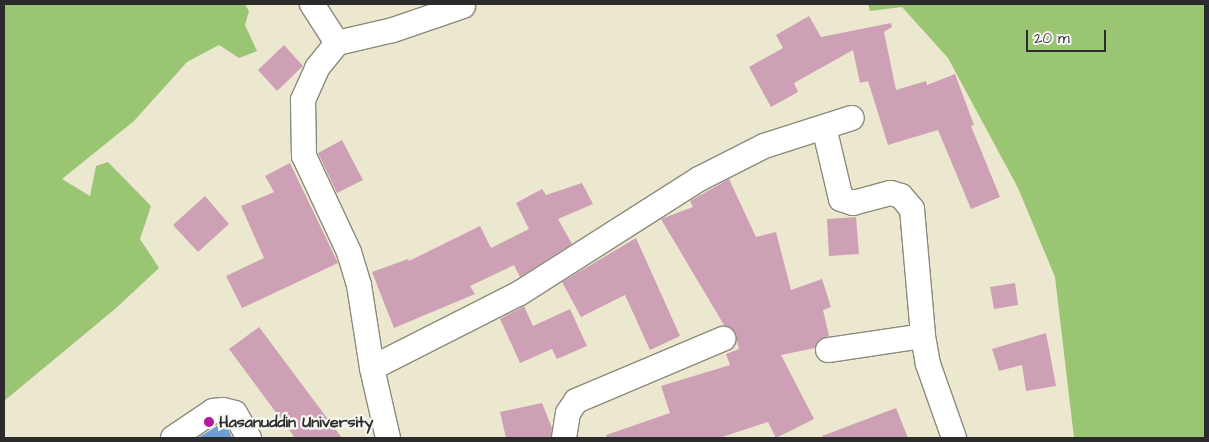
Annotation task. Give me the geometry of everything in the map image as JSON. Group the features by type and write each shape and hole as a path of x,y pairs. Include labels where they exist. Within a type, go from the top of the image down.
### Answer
{"street":[{"path":"312,4 337,42"},
{"path":"388,438 372,368 359,285 349,252 304,156 303,100 317,68 337,42 393,30 463,6"},
{"path":"372,368 520,292 699,179 764,146 852,118"},
{"path":"824,127 841,199 853,203 891,194 901,196 912,209 923,336 928,364 954,438"},
{"path":"828,350 923,336"},
{"path":"564,438 568,413 576,401 723,339"},
{"path":"173,438 213,411 223,410 235,412 249,438"}],"green space":[{"path":"4,4 245,4 249,11 245,25 257,51 239,58 219,45 187,62 134,121 62,179 90,196 96,166 108,162 151,206 140,239 159,268 115,309 4,401"},
{"path":"868,4 1205,4 1205,438 1074,438 1055,277 1018,188 948,58 902,7 870,11"}],"water":[{"path":"225,421 232,438 198,438"}],"building":[{"path":"809,16 821,37 891,23 892,27 884,32 896,90 926,81 927,85 955,74 974,125 971,126 1000,197 971,209 938,130 888,145 868,81 860,83 853,50 794,83 798,92 771,107 749,67 783,48 776,35"},
{"path":"284,45 303,66 277,91 258,70"},
{"path":"342,140 363,180 337,193 318,153"},
{"path":"290,163 338,263 242,308 226,276 264,258 241,206 274,192 265,176"},
{"path":"729,179 756,237 776,232 791,290 822,279 831,307 823,310 829,336 819,340 815,348 781,355 814,419 776,438 768,422 719,438 607,438 606,435 670,413 661,386 730,365 726,354 739,349 735,333 724,325 661,219 693,207 690,201"},
{"path":"582,183 593,204 558,219 572,244 520,277 514,265 470,286 475,294 394,328 372,272 408,259 409,261 480,226 491,248 529,229 516,203 542,189 546,195"},
{"path":"205,196 229,224 198,252 173,225"},
{"path":"856,217 859,254 829,256 827,219"},
{"path":"636,238 680,336 650,350 625,295 581,317 562,282"},
{"path":"1015,283 1018,305 994,309 990,287"},
{"path":"524,306 533,326 570,309 587,346 557,359 552,349 520,363 500,319"},
{"path":"259,327 342,438 295,438 229,349"},
{"path":"1046,333 1056,386 1026,391 1022,365 999,371 992,349"},
{"path":"542,403 552,428 551,438 506,438 500,412"},
{"path":"896,408 908,438 823,438 822,436"}],"place":[{"name":"Hasanuddin University","path":"209,422"}]}
